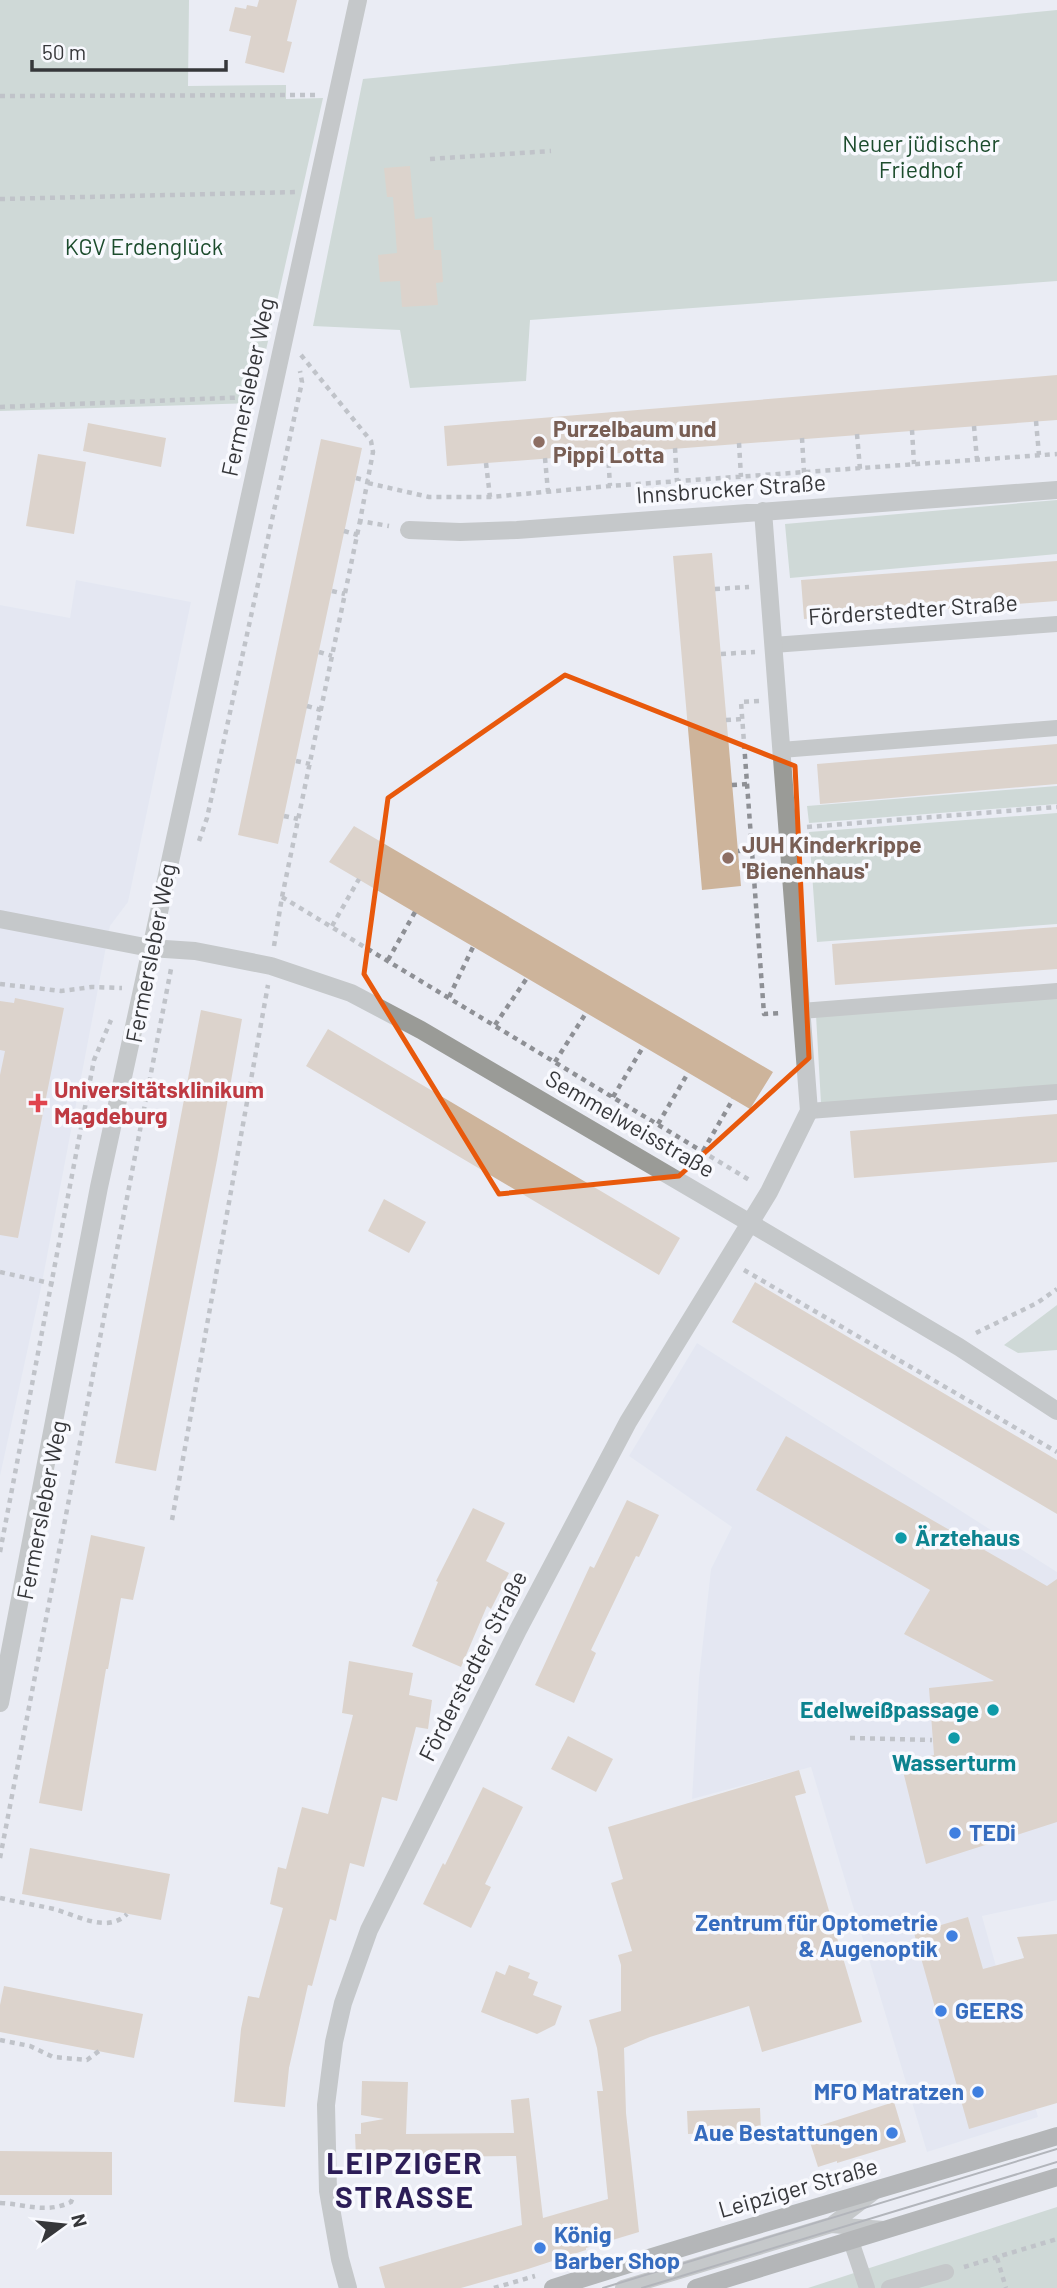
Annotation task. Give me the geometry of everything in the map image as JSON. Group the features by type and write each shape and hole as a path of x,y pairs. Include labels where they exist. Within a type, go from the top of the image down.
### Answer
{"main road":[{"name":"Leipziger Straße","path":"553,2288 1057,2136"},
{"path":"696,2288 1057,2177"}],"street":[{"name":"Fermersleber Weg","path":"0,1703 79,1288 150,948 358,0"},
{"name":"Innsbrucker Straße","path":"409,530 517,530 1057,490"},
{"name":"Förderstedter Straße","path":"348,2288 329,2202 325,2137 329,2072 334,2042 355,1966 385,1895 548,1572 628,1422 769,1192 808,1111 763,511"},
{"name":"Fermersleber Weg","path":"0,919 150,948"},
{"name":"Semmelweisstraße","path":"150,948 195,951 271,966 335,986 394,1015 959,1347 1057,1411"}],"lane":[{"name":"Förderstedter Straße","path":"774,648 1057,624"},
{"path":"781,750 1057,728"},
{"path":"801,1011 1057,991"},
{"path":"808,1111 1057,1091"},
{"path":"623,2288 831,2225 875,2191"},
{"path":"831,2225 888,2229"},
{"path":"851,2241 867,2288"},
{"path":"890,2288 932,2282 946,2272"}],"path":[{"path":"0,96 338,95"},
{"path":"430,159 551,151"},
{"path":"0,199 267,193"},
{"name":"Fermersleber Weg","path":"196,848 207,818 302,382 296,349 372,441 368,482"},
{"path":"0,407 270,396"},
{"path":"1036,421 1039,455"},
{"path":"974,426 977,460"},
{"path":"912,430 914,464"},
{"path":"857,434 860,469"},
{"path":"802,438 804,473"},
{"path":"739,443 741,477"},
{"path":"675,448 677,482"},
{"path":"608,453 610,486"},
{"path":"356,478 429,497 490,497 1057,454"},
{"path":"545,458 548,492"},
{"path":"486,463 490,497"},
{"path":"172,1520 282,897 368,482"},
{"path":"360,521 409,530"},
{"path":"344,531 358,535"},
{"path":"715,589 769,585"},
{"path":"332,591 345,594"},
{"path":"721,654 774,648"},
{"path":"319,652 332,656"},
{"path":"777,699 741,702 764,1014 801,1011"},
{"path":"307,706 321,710"},
{"path":"726,720 743,719"},
{"path":"296,761 310,764"},
{"path":"732,785 748,784"},
{"path":"787,828 1057,807"},
{"path":"284,816 298,819"},
{"path":"738,851 753,850"},
{"path":"332,926 359,879"},
{"path":"282,897 769,1192"},
{"path":"388,960 415,912"},
{"path":"449,997 473,947"},
{"name":"Fermersleber Weg","path":"0,1858 167,998 174,950"},
{"name":"Fermersleber Weg","path":"115,1001 117,987 125,978"},
{"path":"495,1025 527,978"},
{"path":"0,984 61,991 117,987"},
{"path":"555,1062 586,1013"},
{"name":"Fermersleber Weg","path":"0,1552 94,1060 114,1014"},
{"path":"613,1097 643,1046"},
{"path":"658,1124 688,1073"},
{"path":"703,1152 733,1099"},
{"path":"728,1260 1057,1452"},
{"path":"0,1272 79,1288"},
{"path":"959,1347 980,1329 1037,1303 1057,1289"},
{"path":"850,1738 932,1740"},
{"path":"0,1898 57,1910 84,1920 108,1923 127,1914"},
{"path":"57,1910 58,1901"},
{"path":"30,2046 32,2038"},
{"path":"0,2040 30,2046 53,2057 87,2060 99,2051"},
{"path":"11,2195 11,2204"},
{"path":"0,2203 31,2209 60,2207 71,2202 74,2195"},
{"path":"946,2272 1057,2239"},
{"path":"997,2258 1006,2288"}],"highlighted area":[{"path":"565,675 795,766 809,1058 679,1176 499,1194 364,974 388,798"}],"shaded area":[{"name":"Universitätsklinikum Magdeburg","path":"76,580 191,602 128,902 110,926 41,1288 0,1476 0,605 70,618"},
{"path":"697,1343 1057,1572 1057,1900 982,1916 1038,2117 927,2152 811,1767 692,1799 699,1678 711,1569 732,1527 629,1456"}],"green space":[{"name":"KGV Erdenglück","path":"0,0 189,0 188,86 286,85 286,99 323,98 254,403 0,411"},
{"name":"Neuer jüdischer Friedhof","path":"1057,10 1057,281 530,320 526,381 410,388 400,330 313,326 363,79"},
{"path":"1057,500 1057,554 790,578 785,524"},
{"path":"1057,786 1057,804 809,823 807,806"},
{"path":"1057,813 1057,924 817,942 809,832"},
{"path":"1057,996 1057,1085 821,1103 816,1015"},
{"path":"1057,1305 1057,1350 1018,1353 1004,1345"},
{"path":"1057,2207 1057,2288 808,2288"}],"building":[{"path":"259,0 297,0 287,41 292,42 284,73 245,63 251,36 229,31 235,7 257,7"},
{"path":"410,166 415,219 432,217 434,250 441,250 443,282 436,283 438,305 402,307 400,281 380,282 378,255 397,253 393,197 387,197 384,168"},
{"path":"1057,375 1057,420 447,466 444,426"},
{"path":"88,423 166,438 161,467 83,451"},
{"path":"321,439 362,448 278,844 238,835"},
{"path":"38,454 86,462 74,534 26,526"},
{"path":"712,553 741,886 702,890 673,556"},
{"path":"1057,561 1057,601 804,619 801,580"},
{"path":"1057,744 1057,784 820,804 817,764"},
{"path":"354,826 773,1072 750,1109 329,862"},
{"path":"1057,927 1057,969 835,985 832,944"},
{"path":"15,998 64,1008 18,1238 0,1235 0,1075 5,1051 0,1050 0,1001 14,1003"},
{"path":"201,1010 242,1019 156,1471 115,1463"},
{"path":"328,1029 680,1238 659,1275 306,1066"},
{"path":"1057,1114 1057,1162 854,1178 850,1131"},
{"path":"384,1199 426,1222 409,1253 368,1231"},
{"path":"755,1282 1057,1460 1057,1514 732,1322"},
{"name":"Edelweißpassage","path":"786,1436 1047,1586 1057,1579 1057,1822 926,1864 901,1763 934,1755 929,1688 994,1681 904,1634 930,1590 756,1490"},
{"path":"627,1500 659,1515 591,1650 596,1653 574,1703 535,1685 590,1566 594,1568"},
{"path":"473,1508 505,1523 486,1561 509,1573 491,1609 487,1606 461,1667 412,1646 438,1582 436,1581"},
{"path":"91,1535 145,1547 133,1600 121,1598 82,1811 39,1803"},
{"path":"349,1661 413,1673 409,1695 432,1700 428,1729 416,1727 397,1801 382,1797 364,1867 350,1863 336,1921 330,1919 312,1986 308,1985 289,2068 285,2107 234,2102 241,2029 248,1996 259,1998 283,1908 270,1904 278,1867 286,1869 302,1807 328,1814 353,1715 342,1713"},
{"path":"568,1736 613,1759 596,1792 551,1769"},
{"path":"799,1770 806,1793 795,1796 862,2022 762,2052 749,2006 650,2037 624,2048 626,2113 639,2232 461,2288 385,2288 379,2267 522,2225 516,2156 356,2158 355,2134 361,2134 361,2123 384,2119 361,2115 362,2081 408,2082 406,2134 514,2133 511,2100 529,2098 543,2218 608,2199 597,2091 603,2091 597,2048 589,2020 621,2011 621,1965 618,1955 632,1951 611,1883 623,1879 608,1827"},
{"path":"483,1787 523,1807 485,1884 491,1887 471,1928 423,1904"},
{"path":"30,1848 170,1874 161,1920 22,1894"},
{"path":"968,1917 983,1969 1024,1958 1017,1937 1057,1934 1057,2103 969,2129 914,1933"},
{"path":"509,1965 530,1973 528,1978 538,1982 533,1995 562,2006 555,2025 537,2034 481,2012 496,1971 505,1975"},
{"path":"4,1986 143,2014 134,2058 0,2032 0,2005"},
{"path":"894,2102 906,2142 818,2167 806,2130"},
{"path":"760,2108 761,2131 688,2134 687,2111"},
{"path":"0,2151 112,2152 112,2195 0,2195"}],"tram line":[{"path":"603,2288 1057,2149"},
{"path":"642,2288 1057,2162"}],"place":[{"name":"Purzelbaum und Pippi Lotta","path":"539,442"},
{"name":"JUH Kinderkrippe 'Bienenhaus'","path":"728,858"},
{"name":"Universitätsklinikum Magdeburg","path":"38,1103"},
{"name":"Ärztehaus","path":"901,1538"},
{"name":"Edelweißpassage","path":"993,1710"},
{"name":"Wasserturm","path":"954,1738"},
{"name":"TEDi","path":"955,1833"},
{"name":"Zentrum für Optometrie & Augenoptik","path":"952,1936"},
{"name":"GEERS","path":"941,2011"},
{"name":"MFO Matratzen","path":"978,2092"},
{"name":"Aue Bestattungen","path":"892,2133"},
{"name":"König Barber Shop","path":"540,2248"}],"district":[{"name":"LEIPZIGER STRASSE","path":"405,2181"}]}
